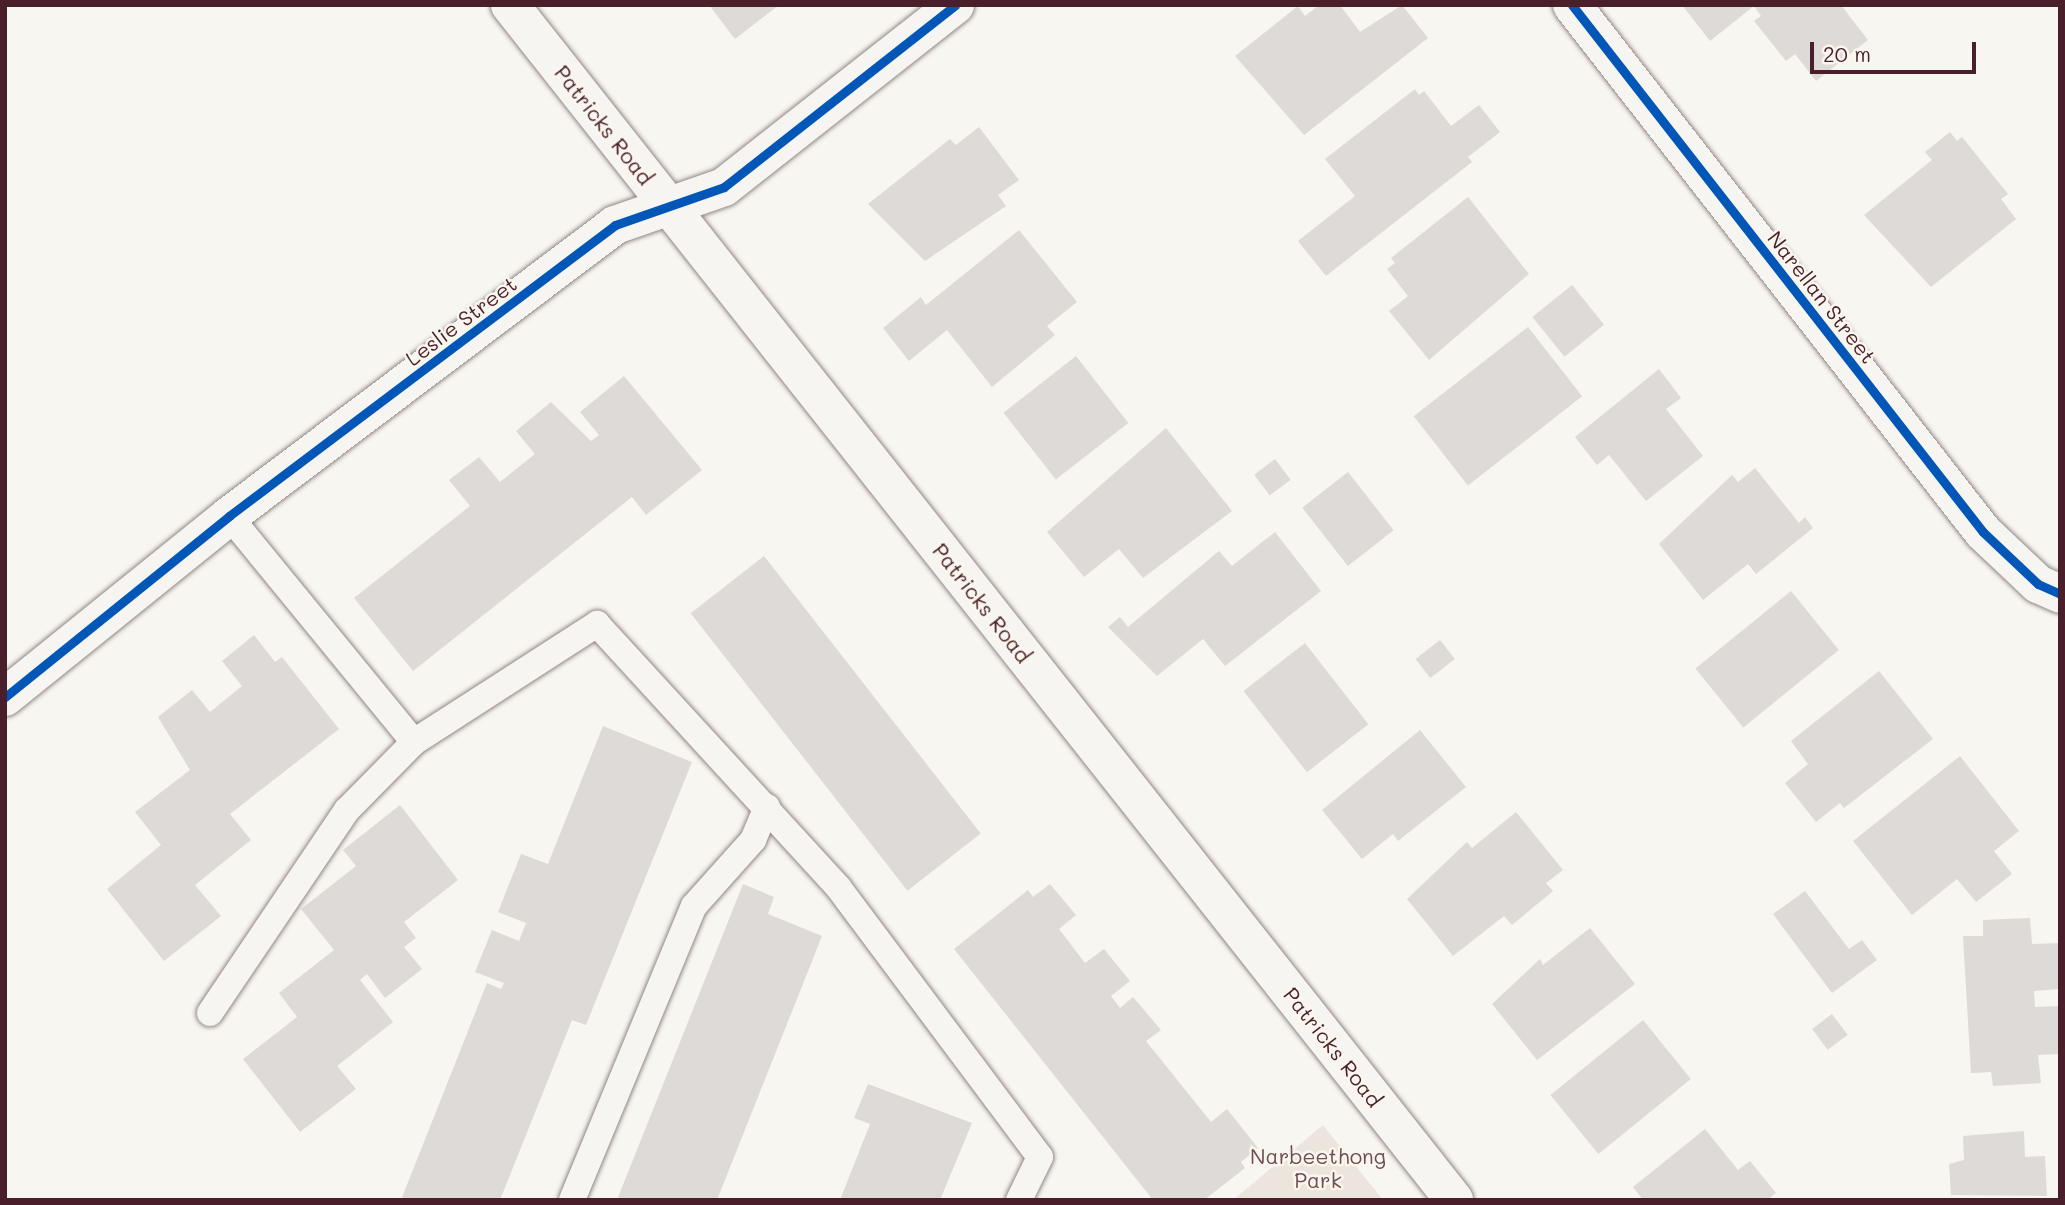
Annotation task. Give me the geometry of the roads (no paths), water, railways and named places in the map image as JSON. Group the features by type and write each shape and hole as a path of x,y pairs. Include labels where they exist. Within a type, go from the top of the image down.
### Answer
{"street":[{"name":"Patricks Road","path":"510,5 1454,1200"},
{"name":"Leslie Street","path":"5,697 229,516 615,225 724,187 954,5"},
{"name":"Narellan Street","path":"1572,5 1983,532 2038,584 2060,594"}],"lane":[{"path":"229,516 414,742"},
{"path":"210,1013 347,810 414,742 597,624 838,887 1040,1157 1019,1200"},
{"path":"572,1200 694,906 753,840 767,807"}],"park label":[{"name":"Narbeethong Park","path":"1318,1168"}]}
